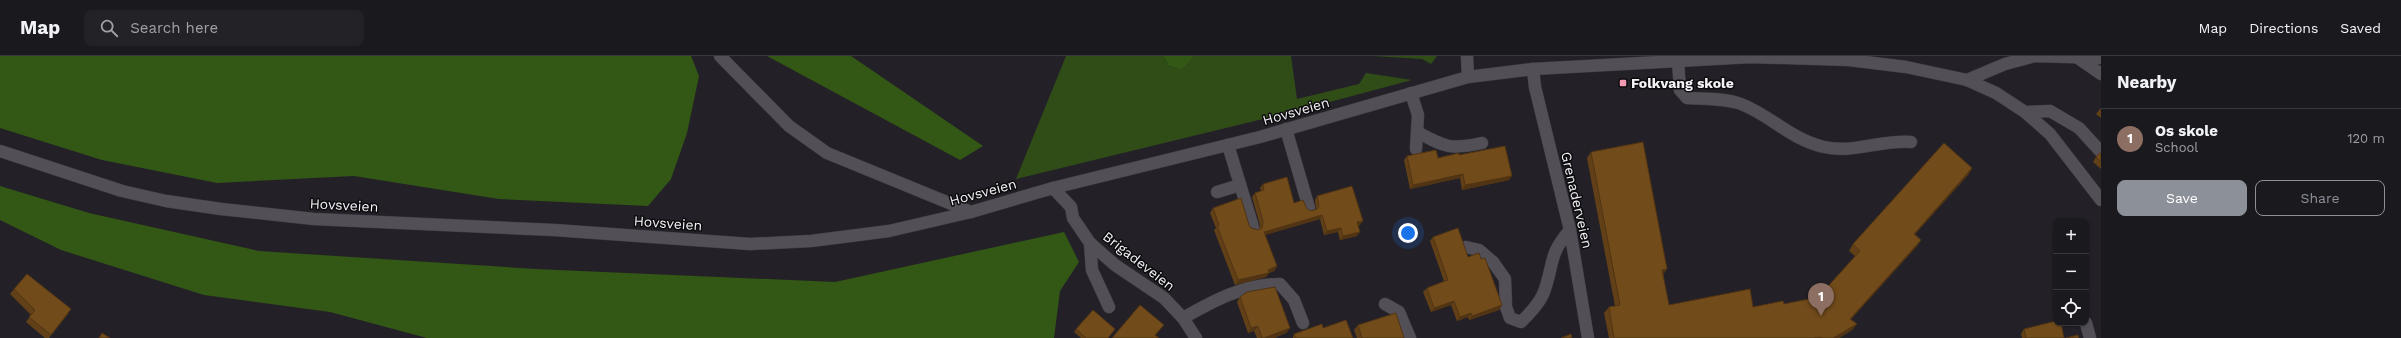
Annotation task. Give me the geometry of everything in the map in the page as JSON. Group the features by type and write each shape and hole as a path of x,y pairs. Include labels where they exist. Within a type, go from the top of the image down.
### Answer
{"street":[{"path":"720,56 789,126 827,153 971,212"},
{"path":"1468,56 1468,77"},
{"path":"1967,80 2005,64 2035,56 2101,58"},
{"name":"Hovsveien","path":"0,151 122,191 166,201 314,219 554,230 750,244 810,241 889,231 971,212 1053,188 1228,145 1468,77 1533,69 1751,57 1849,60 1906,67 1967,80 1996,92 2025,112 2050,134 2101,200"},
{"path":"2078,58 2101,74"},
{"path":"1678,61 1680,90 1687,98 1740,104 1802,139 1836,148 1855,149 1896,141 1911,142"},
{"name":"Grenaderveien","path":"1533,69 1535,88 1570,230 1588,338"},
{"path":"1411,93 1418,116 1416,150"},
{"path":"2025,112 2050,111 2079,128 2101,152"},
{"path":"1286,129 1309,208"},
{"path":"1417,132 1445,147 1467,147 1482,144"},
{"path":"1228,145 1253,227"},
{"path":"1217,192 1240,185"},
{"name":"Brigadeveien","path":"1053,188 1071,207 1073,218 1090,243 1115,265 1164,298 1183,318 1196,338"},
{"path":"1466,247 1479,250 1493,262 1505,279 1506,307 1510,318 1521,322 1532,311 1545,290 1558,245 1570,230"},
{"path":"1090,243 1092,270 1109,308"},
{"path":"1183,318 1214,300 1241,290 1261,284 1280,284 1294,300 1303,323"},
{"path":"1385,304 1399,312 1410,338"},
{"path":"2087,326 2090,338"}],"green space":[{"path":"0,56 691,56 699,76 687,133 671,179 648,206 499,199 354,176 217,183 102,160 0,128"},
{"path":"767,56 851,56 983,146 960,160"},
{"path":"1066,56 1163,56 1169,66 1182,70 1195,56 1291,56 1297,99 1359,84 1366,73 1412,80 1296,111 1016,179"},
{"path":"1163,56 1195,56 1182,70 1169,66"},
{"path":"1373,56 1437,56 1431,64 1422,59"},
{"path":"0,186 89,213 259,251 535,269 835,282 1064,232 1079,262 1060,291 1054,338 427,338 330,312 204,295 61,250 0,220"}],"building":[{"path":"1643,142 1667,269 1662,270 1669,305 1750,289 1753,307 1783,301 1784,304 1814,298 1821,294 1860,251 1853,244 1944,143 1972,168 1914,234 1921,240 1850,319 1857,324 1833,338 1614,338 1609,307 1620,305 1591,152"},
{"path":"1505,146 1512,176 1465,185 1463,174 1413,185 1407,156 1436,150 1438,158 1459,153 1459,155"},
{"path":"2101,153 2101,162 2096,157"},
{"path":"1287,177 1294,203 1303,200 1307,209 1311,211 1317,209 1319,206 1317,196 1352,186 1363,221 1357,222 1360,232 1343,236 1341,228 1327,231 1322,215 1264,232 1277,266 1268,270 1269,273 1238,280 1217,226 1219,225 1213,208 1241,198 1249,225 1251,228 1258,230 1262,228 1263,221 1255,193 1264,190 1263,184"},
{"path":"1458,228 1468,257 1479,253 1481,259 1485,258 1502,305 1472,316 1471,313 1460,317 1454,301 1434,308 1427,288 1448,280 1433,237"},
{"path":"27,274 71,309 51,335 29,317 35,310 14,289"},
{"path":"1275,287 1290,328 1262,338 1258,326 1251,328 1240,297 1247,292"},
{"path":"1140,305 1164,325 1155,335 1159,338 1112,338"},
{"path":"1093,310 1115,329 1108,338 1086,338 1076,329"},
{"path":"1396,313 1404,338 1362,338 1358,325"},
{"path":"1346,320 1353,338 1296,338 1294,334 1322,324 1323,328"},
{"path":"2053,322 2053,326 2062,326 2064,338 2026,338 2024,329"},
{"path":"102,333 110,338 99,338"},
{"path":"1571,334 1572,338 1561,338"},
{"path":"2078,335 2079,338 2066,338"}],"place":[{"name":"Folkvang skole","path":"1623,83"},
{"name":"Os skole","path":"1821,316"}]}
